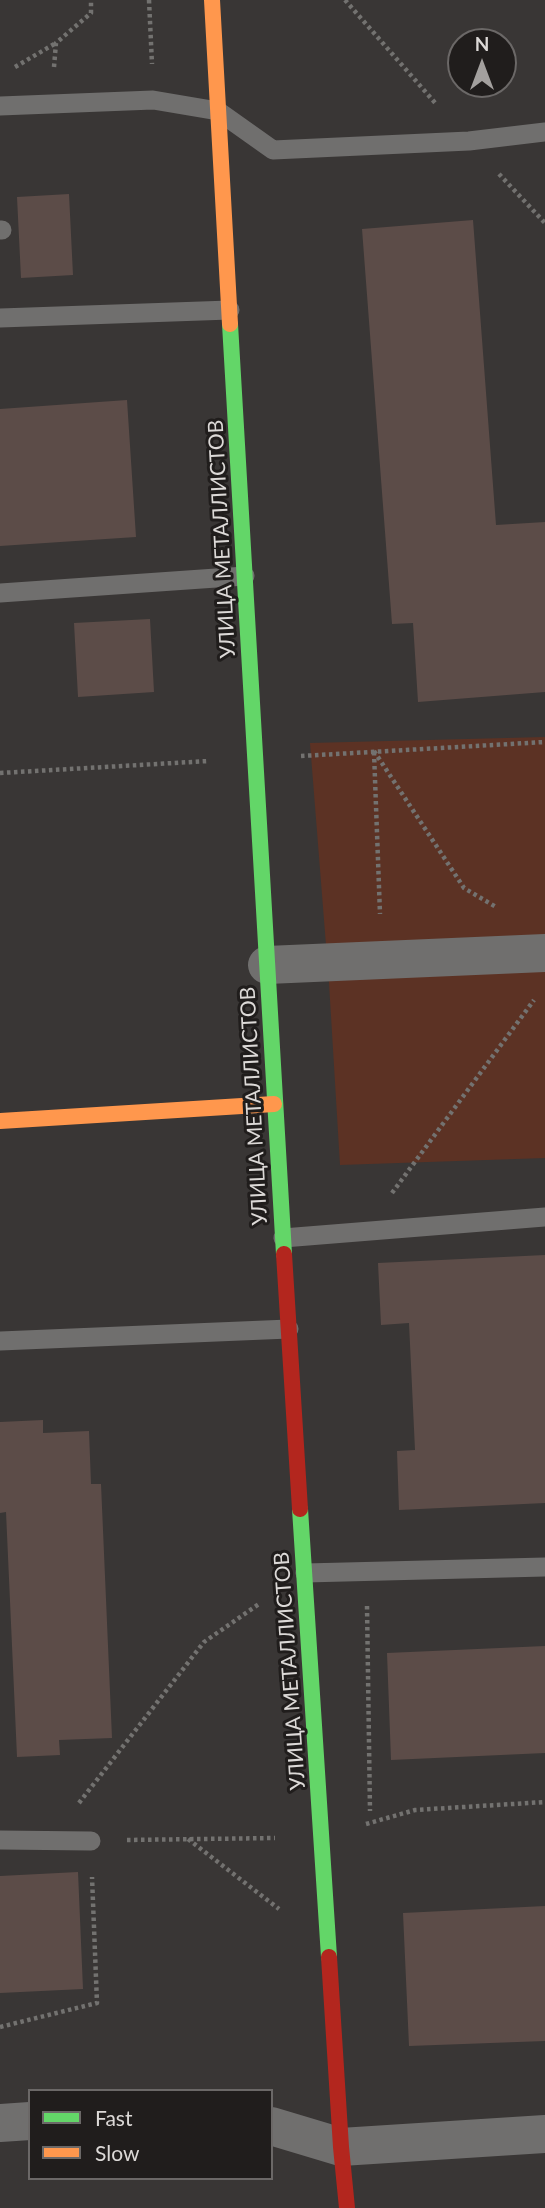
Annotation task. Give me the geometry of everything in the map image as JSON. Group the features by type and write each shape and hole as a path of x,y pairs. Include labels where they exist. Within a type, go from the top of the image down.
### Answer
{"street":[{"name":"УЛИЦА МЕТАЛЛИСТОВ","path":"212,0 274,1104 346,2208"},
{"path":"267,965 545,953"},
{"path":"0,1121 274,1104"},
{"path":"0,2123 28,2121"},
{"path":"273,2127 341,2147 545,2134"}],"lane":[{"path":"0,106 153,100 218,111 273,150 469,141 545,132"},
{"path":"0,318 230,310"},
{"path":"0,593 245,576"},
{"path":"283,1238 545,1217"},
{"path":"0,1340 289,1329"},
{"path":"305,1573 545,1567"},
{"path":"0,1840 91,1841"}],"path":[{"path":"91,0 91,13"},
{"path":"5,72 57,43 91,13 97,0"},
{"path":"149,0 153,100"},
{"path":"51,104 57,43"},
{"path":"382,960 373,751 464,888 499,909"},
{"path":"363,1231 537,996"},
{"path":"366,1572 370,1822"},
{"path":"50,1840 204,1642 305,1573"},
{"path":"0,2027 97,2003 91,1841 321,1837 415,1810 545,1802"},
{"path":"188,1839 328,1947"}],"shaded area":[{"path":"545,737 545,1158 340,1165 310,743"}],"building":[{"path":"69,194 73,275 21,278 17,197"},
{"path":"473,220 496,525 545,522 545,692 418,702 413,623 392,624 362,229"},
{"path":"127,400 136,537 0,546 0,409"},
{"path":"150,619 154,692 78,697 74,623"},
{"path":"545,1255 545,1503 399,1510 397,1451 415,1450 409,1323 381,1325 378,1263"},
{"path":"43,1420 43,1433 89,1431 91,1484 101,1484 112,1738 59,1740 60,1755 17,1757 6,1512 0,1513 0,1422"},
{"path":"545,1646 545,1753 391,1760 387,1653"},
{"path":"78,1872 83,1989 0,1993 0,1876"},
{"path":"545,1906 545,2041 409,2046 403,1913"}],"traffic: fast":[{"path":"230,324 284,1254"},
{"path":"300,1509 329,1957"}],"traffic: slow":[{"path":"212,0 230,324"},
{"path":"0,1121 274,1104"}],"traffic: jam":[{"path":"284,1254 300,1509"},
{"path":"329,1957 347,2208"}]}
